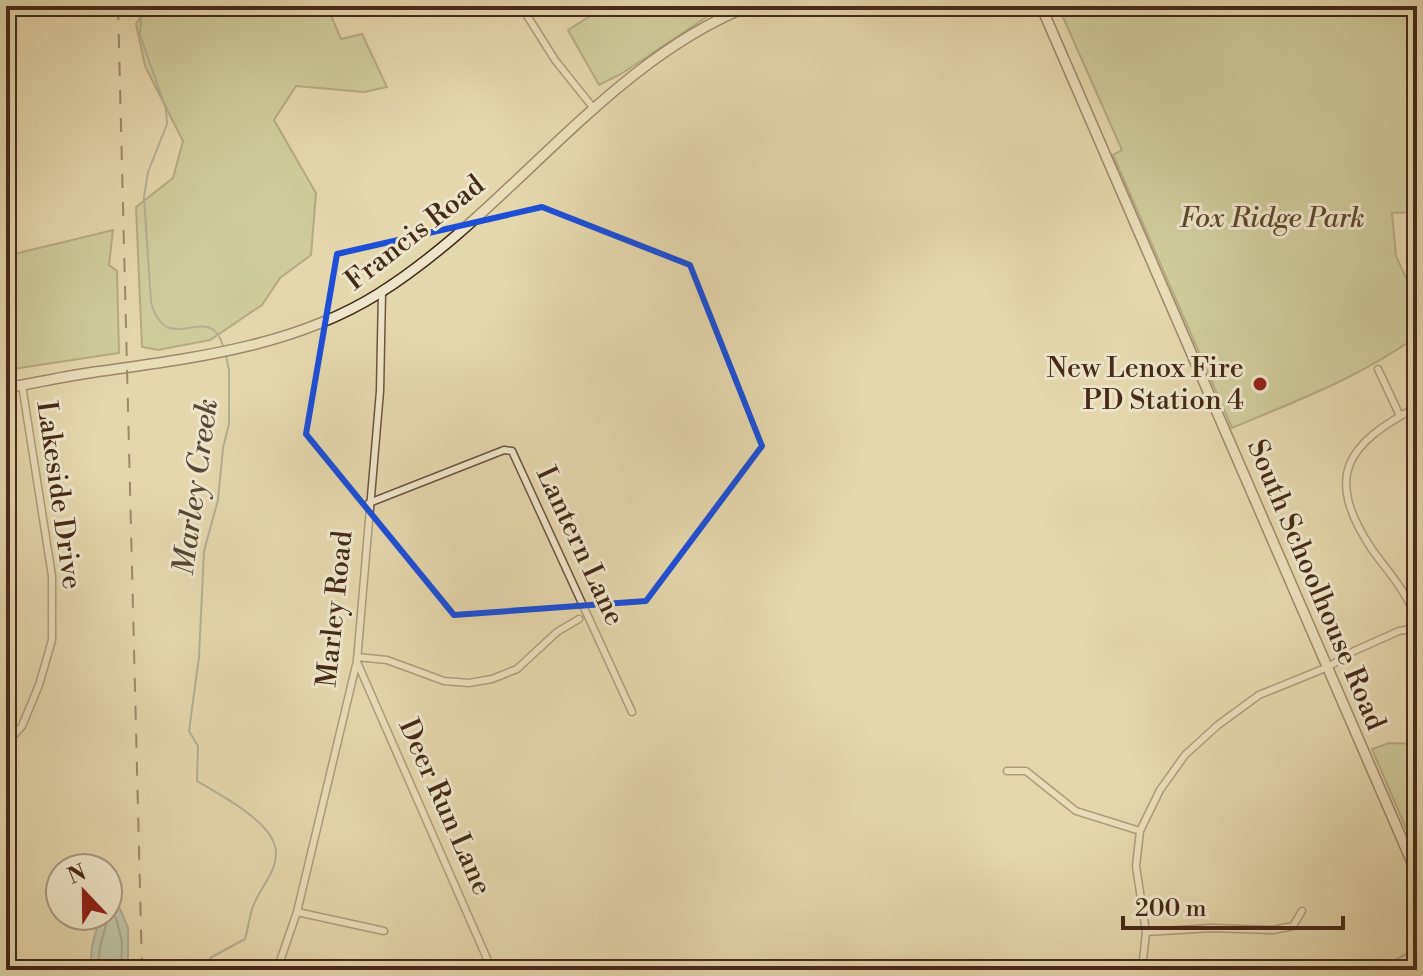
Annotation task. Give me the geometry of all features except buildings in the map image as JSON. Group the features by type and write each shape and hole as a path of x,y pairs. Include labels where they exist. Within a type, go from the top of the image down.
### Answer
{"street":[{"path":"521,6 555,60 595,110"},
{"name":"Francis Road","path":"6,388 274,341 344,314 382,292 441,248 666,51 694,33 749,6"},
{"name":"South Schoolhouse Road","path":"1041,6 1417,874"},
{"name":"Marley Road","path":"277,970 297,912 357,659 380,391 382,292"},
{"path":"1378,369 1400,416"},
{"name":"Lakeside Drive","path":"6,744 22,726 39,685 52,640 52,576 22,385"},
{"path":"1142,970 1146,932 1136,866 1140,831 1160,790 1185,755 1218,725 1259,695 1328,667 1354,651 1399,631 1416,630 1412,606 1370,546 1351,512 1345,489 1349,463 1365,440 1417,407"},
{"name":"Lantern Lane","path":"369,503 504,450 512,451 632,712"},
{"path":"357,659 387,660 444,681 469,683 492,679 517,669 557,632 579,619"},
{"name":"Deer Run Lane","path":"357,659 492,970"},
{"path":"1007,771 1026,771 1076,811 1140,831"},
{"path":"1146,932 1211,928 1273,930 1293,926 1302,911"},
{"path":"297,912 384,931"}],"highlighted area":[{"path":"542,207 690,265 762,446 646,601 454,615 306,434 337,254"}],"green space":[{"path":"148,6 327,6 341,39 362,34 387,87 364,92 296,86 274,120 316,193 311,255 280,278 262,305 210,340 158,350 142,347 136,207 173,178 183,141 145,66 136,24"},
{"path":"606,6 723,6 621,74 599,85 568,30"},
{"name":"Fox Ridge Park","path":"1058,6 1417,6 1417,212 1392,213 1396,256 1417,302 1417,336 1351,376 1232,428 1113,155 1122,150"},
{"path":"113,230 109,265 117,271 119,353 6,370 6,256"},
{"path":"1389,743 1417,744 1417,854 1372,749"}],"water":[{"path":"124,918 128,928 128,970 90,970 96,932 124,932"}],"waterway":[{"name":"Marley Creek","path":"142,6 140,35 166,109 167,124 148,172 144,197 151,302 158,319 167,327 208,327 217,333 223,346"},
{"name":"Marley Creek","path":"206,970 210,958 245,939 252,909 273,868 276,853 274,842 257,821 197,781 198,746 189,731 199,657 204,551 218,500 223,448 229,424 226,356"},
{"path":"1383,970 1417,948"}],"railway":[{"path":"118,6 142,970"}],"place":[{"name":"New Lenox Fire PD Station 4","path":"1260,384"}]}
